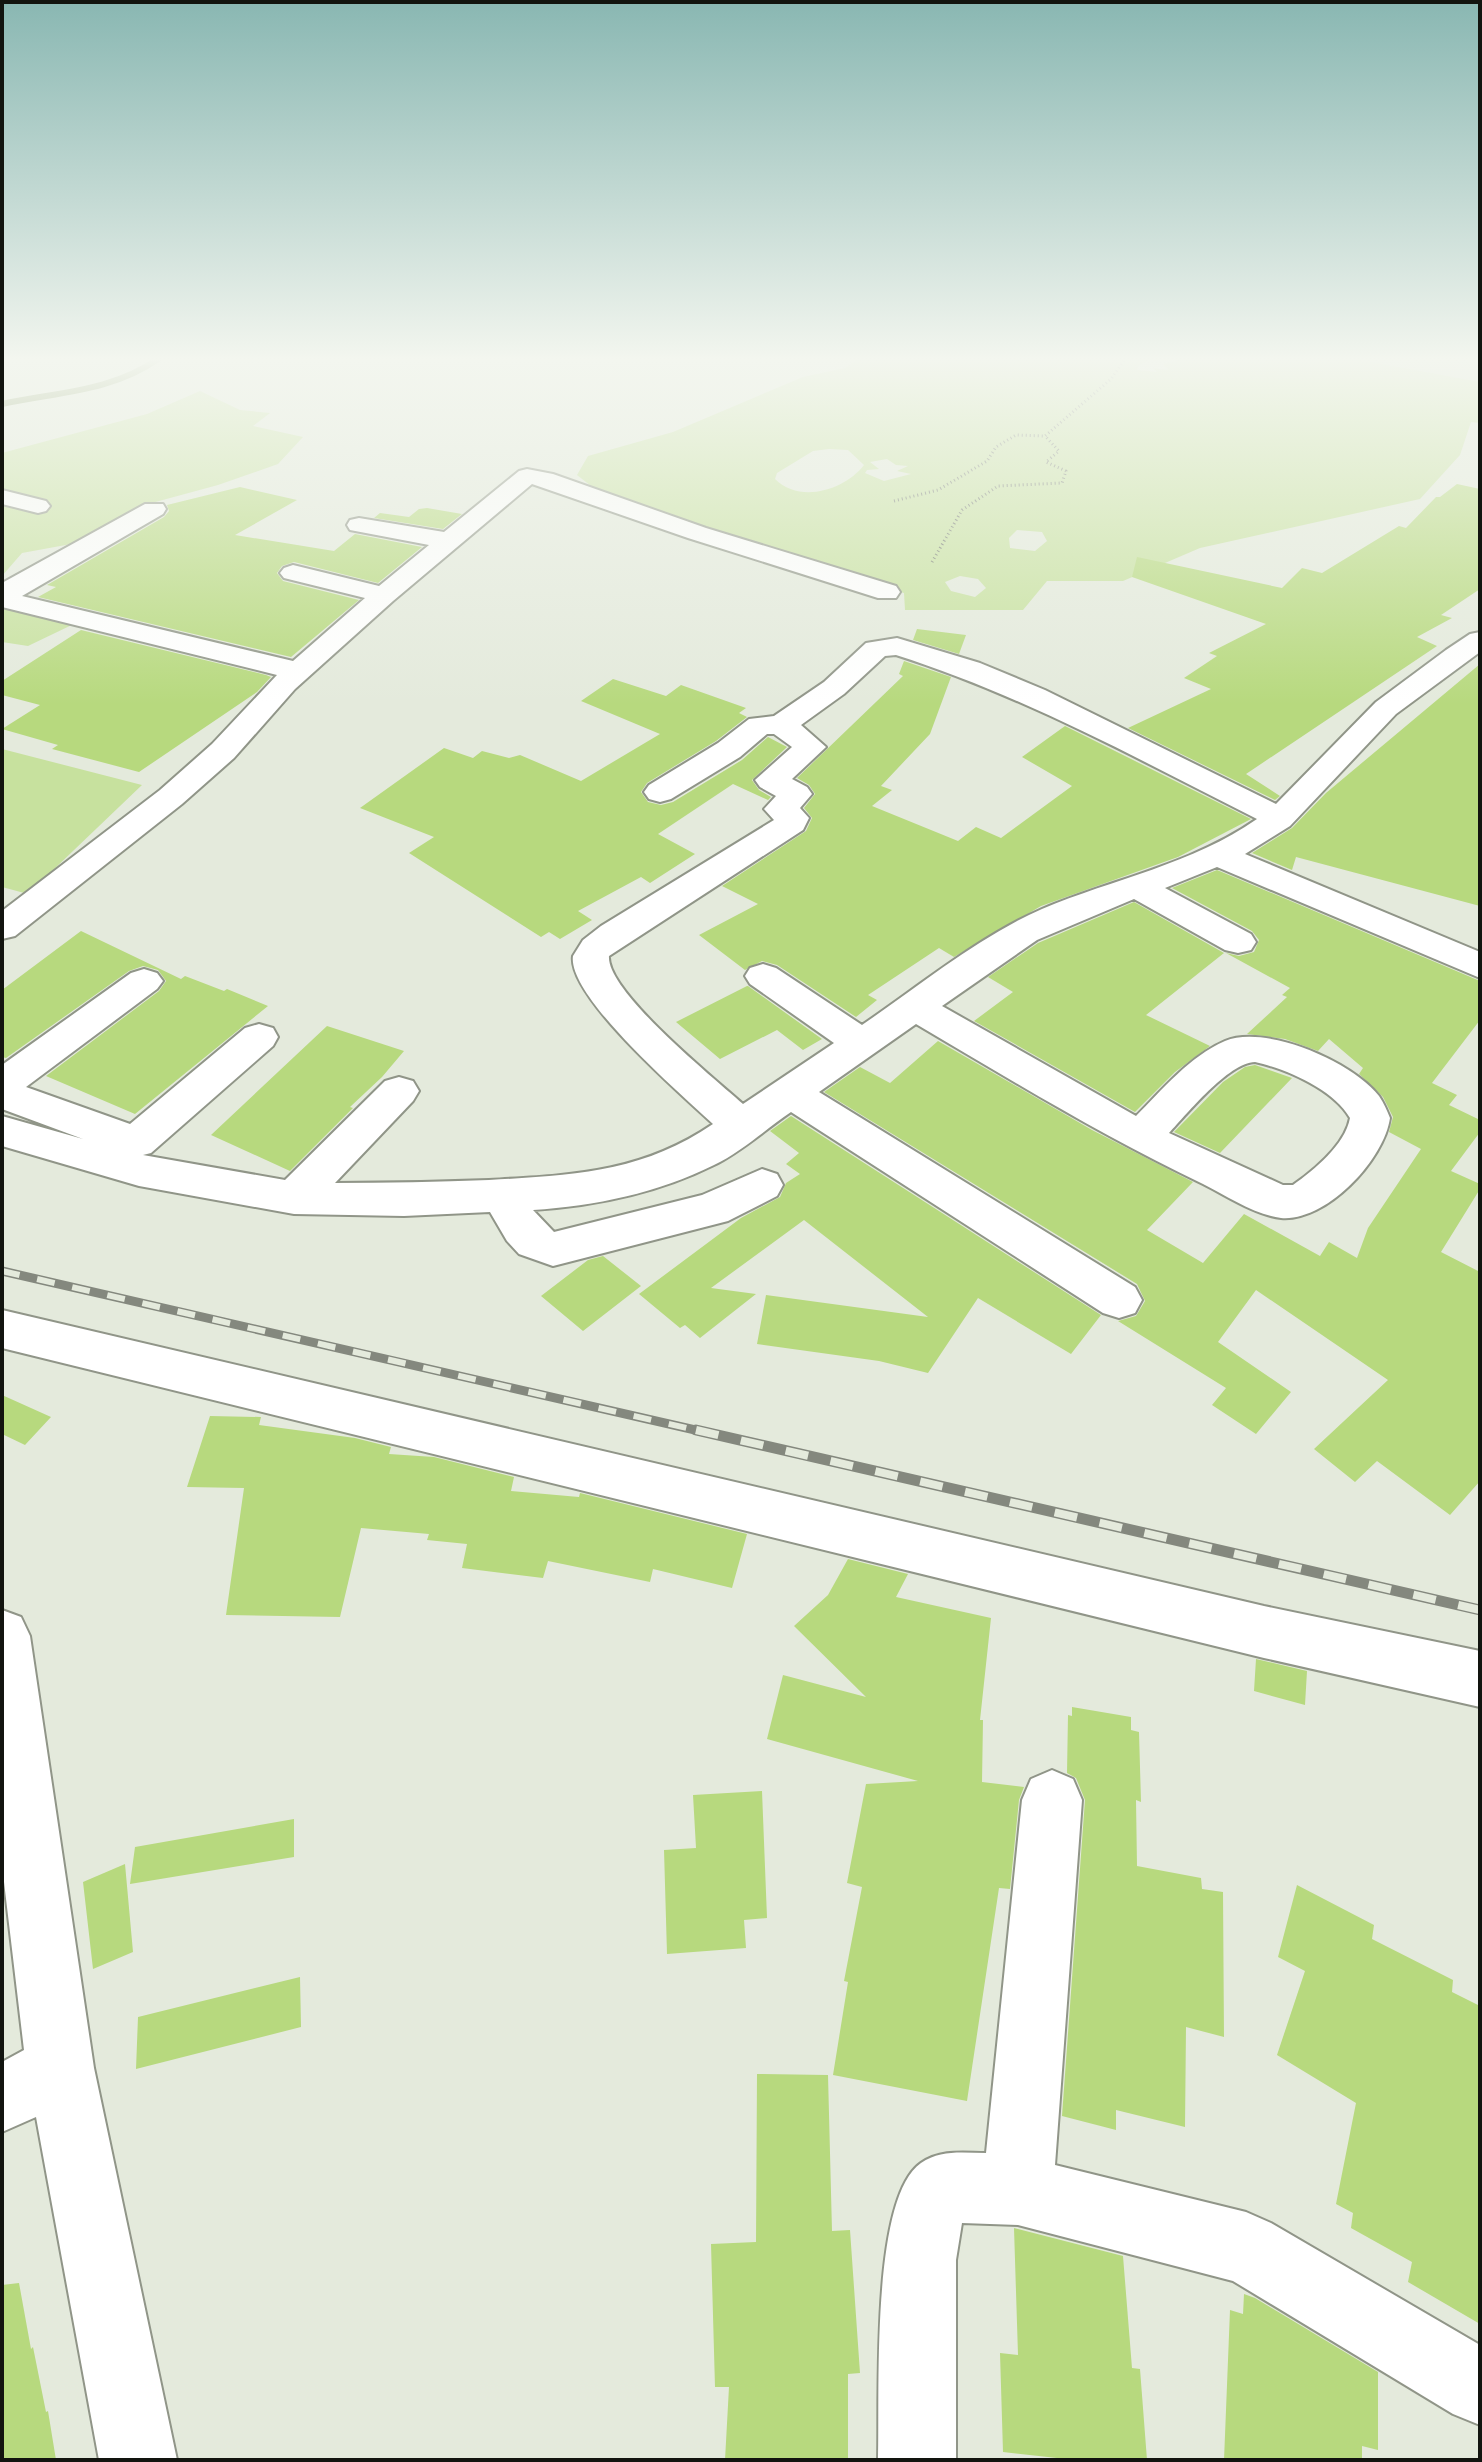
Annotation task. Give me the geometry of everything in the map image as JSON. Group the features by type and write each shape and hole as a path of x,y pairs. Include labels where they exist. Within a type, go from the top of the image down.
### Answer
{"street":[{"path":"2,928 192,779 223,751 298,671 524,477 531,475 697,533 887,592"},
{"path":"2,497 38,506"},
{"path":"154,509 5,592 10,601 298,671"},
{"path":"359,525 450,541"},
{"path":"293,573 384,595"},
{"path":"2,1131 138,1156 294,1198 404,1200 581,1191 613,1186 700,1154 1024,932 1053,916 1138,887 1217,855 1262,831 1303,798 1385,709 1478,642"},
{"path":"660,792 729,750 760,725 781,725 834,688 876,649 897,646 970,669 1035,696 1151,751 1278,817"},
{"path":"741,1126 606,997 589,965 600,944 614,934 791,823 793,818 780,809 796,794 771,780 811,747 781,725"},
{"path":"1217,855 1480,966"},
{"path":"1138,887 1238,942"},
{"path":"763,976 863,1044"},
{"path":"2,1085 144,981"},
{"path":"917,1008 1140,1137 1263,1196 1289,1202 1304,1198 1325,1184 1358,1144 1371,1119 1356,1094 1329,1078 1270,1050 1245,1048 1212,1069 1140,1137"},
{"path":"138,1156 259,1037"},
{"path":"294,1198 399,1091"},
{"path":"791,1093 1119,1300"},
{"path":"2,1094 138,1156"},
{"path":"504,1195 526,1236 539,1247 553,1249 713,1209 762,1185"},
{"path":"2,1329 1233,1625 1480,1679"},
{"path":"2,1636 31,2083 138,2460"},
{"path":"1018,2190 1052,1800"},
{"path":"917,2460 920,2260 930,2203 947,2187 1018,2190 1246,2248 1480,2387"}],"path":[{"path":"894,501 938,490 965,474"},
{"path":"932,562 962,510 998,486 1062,483 1065,474"}],"green space":[{"path":"2,474 250,474 137,507 93,540 22,553 2,576"},
{"path":"777,474 775,479 785,487 809,492 834,487 856,474 867,474 884,481 911,474 1443,474 1420,499 1200,548 1123,581 1047,581 1023,610 905,610 904,593 605,497 577,475","holes":["1017,530 1042,532 1047,541 1035,551 1010,548 1009,538","960,576 978,579 986,588 975,597 951,591 945,582"]},
{"path":"2,609 78,622 28,646 2,642"},
{"path":"2,749 142,785 28,894 2,887"}],"building":[{"path":"1457,484 1480,489 1480,589 1441,615 1452,618 1417,637 1437,646 1246,774 1280,796 1275,800 1128,728 1211,689 1184,678 1217,656 1209,653 1266,624 1132,577 1137,557 1282,588 1302,568 1322,573 1399,526 1406,528 1436,497"},
{"path":"240,487 297,500 235,535 334,551 355,534 422,547 378,583 294,562 282,566 277,573 283,581 359,600 291,657 38,597 56,587 47,585 164,517 169,511 167,505"},
{"path":"419,509 462,514 443,529 374,518 380,513 409,517"},
{"path":"917,629 966,635 959,654 913,640"},
{"path":"81,630 271,677 257,692 139,772 52,749 58,745 2,729 40,705 2,695 2,681"},
{"path":"904,661 951,677 930,734 881,786 892,790 872,806 958,841 976,827 1001,838 1072,786 1022,757 1065,726 1251,819 1178,857 1041,906 954,957 939,948 868,995 877,1000 856,1017 777,965 762,961 745,970 699,935 758,904 722,886 806,831 812,818 804,808 815,794 809,785 797,778 903,676 899,674"},
{"path":"1480,664 1480,906 1296,857 1292,870 1252,853 1292,828 1326,793"},
{"path":"613,679 666,696 681,685 746,708 739,713 747,717 716,741 647,783 641,792 648,802 661,805 673,802 742,760 768,737 787,747 752,780 759,790 771,797 768,800 733,784 658,834 695,854 650,883 641,877 578,911 592,920 560,939 549,932 541,937 409,853 434,837 360,808 444,748 473,758 482,751 509,758 520,755 581,781 660,734 581,701"},
{"path":"1217,870 1480,981 1480,1020 1432,1083 1457,1095 1449,1105 1480,1120 1480,1132 1451,1171 1480,1184 1480,1189 1441,1252 1480,1272 1480,1481 1450,1515 1377,1461 1355,1482 1314,1449 1388,1380 1256,1290 1218,1342 1291,1392 1256,1434 1212,1405 1226,1388 1118,1321 1136,1316 1145,1301 1137,1284 824,1092 860,1067 890,1083 938,1041 1092,1130 1193,1182 1147,1230 1203,1263 1244,1214 1320,1256 1329,1242 1357,1258 1368,1228 1421,1149 1389,1132 1393,1117 1383,1097 1359,1074 1363,1068 1329,1039 1318,1051 1285,1039 1247,1034 1287,997 1282,995 1290,988 1226,953 1239,956 1254,952 1259,940 1252,931 1172,888"},
{"path":"1134,902 1224,953 1146,1015 1210,1046 1175,1072 1135,1112 974,1021 1013,992 988,977 1038,943"},
{"path":"81,931 181,979 185,976 224,991 227,989 268,1006 135,1114 46,1076 159,991 166,981 158,970 143,966 129,971 6,1058 2,1057 2,990"},
{"path":"747,986 822,1039 803,1050 777,1030 720,1059 676,1022"},
{"path":"327,1026 404,1051 290,1171 211,1135"},
{"path":"1255,1065 1292,1078 1220,1153 1174,1132 1223,1082 1245,1067"},
{"path":"791,1116 1101,1315 1071,1354 978,1298 928,1373 879,1361 757,1344 766,1295 928,1317 804,1220 711,1288 756,1294 700,1338 685,1325 680,1328 639,1294 741,1218 780,1197 786,1183 800,1174 786,1164 799,1153 770,1131"},
{"path":"603,1256 641,1286 583,1331 541,1296 588,1260"},
{"path":"2,1395 51,1417 25,1445 2,1434"},
{"path":"210,1416 261,1417 259,1425 355,1438 391,1447 389,1454 434,1457 514,1477 511,1491 579,1497 580,1493 747,1534 732,1588 653,1569 650,1582 548,1561 543,1578 462,1568 467,1544 427,1540 429,1534 361,1528 340,1617 226,1615 244,1488 187,1487"},
{"path":"848,1559 908,1574 896,1597 991,1618 980,1720 983,1720 982,1782 1024,1787 1019,1800 1010,1889 999,1888 967,2101 833,2075 848,1982 844,1981 862,1887 847,1883 866,1784 918,1781 767,1739 783,1675 866,1697 794,1626 828,1595"},
{"path":"1256,1659 1307,1671 1305,1705 1254,1691"},
{"path":"1072,1707 1131,1717 1131,1730 1139,1732 1141,1802 1136,1800 1137,1866 1201,1878 1202,1889 1223,1892 1224,2037 1186,2027 1185,2127 1116,2110 1116,2130 1062,2116 1085,1800 1076,1778 1067,1773 1068,1715 1072,1716"},
{"path":"762,1791 767,1918 744,1920 746,1948 667,1954 664,1850 696,1848 693,1795"},
{"path":"294,1819 294,1857 130,1884 135,1847"},
{"path":"125,1864 133,1952 93,1969 83,1882"},
{"path":"1297,1885 1374,1925 1372,1939 1453,1980 1452,1992 1480,2006 1480,2324 1408,2282 1412,2262 1351,2228 1353,2213 1336,2204 1356,2103 1277,2055 1305,1971 1278,1957"},
{"path":"300,1977 301,2027 136,2069 138,2017"},
{"path":"757,2074 828,2075 832,2231 850,2230 860,2373 848,2374 848,2460 725,2460 729,2387 715,2387 711,2244 756,2242"},
{"path":"1014,2228 1123,2256 1132,2368 1140,2369 1147,2460 1075,2460 1003,2452 1000,2353 1018,2355"},
{"path":"19,2283 56,2460 2,2460 2,2285"},
{"path":"1244,2294 1378,2372 1378,2450 1362,2446 1362,2460 1224,2460 1230,2310 1243,2314"}],"railway":[{"path":"2,1271 704,1432"},
{"path":"696,1430 1480,1610"}]}
